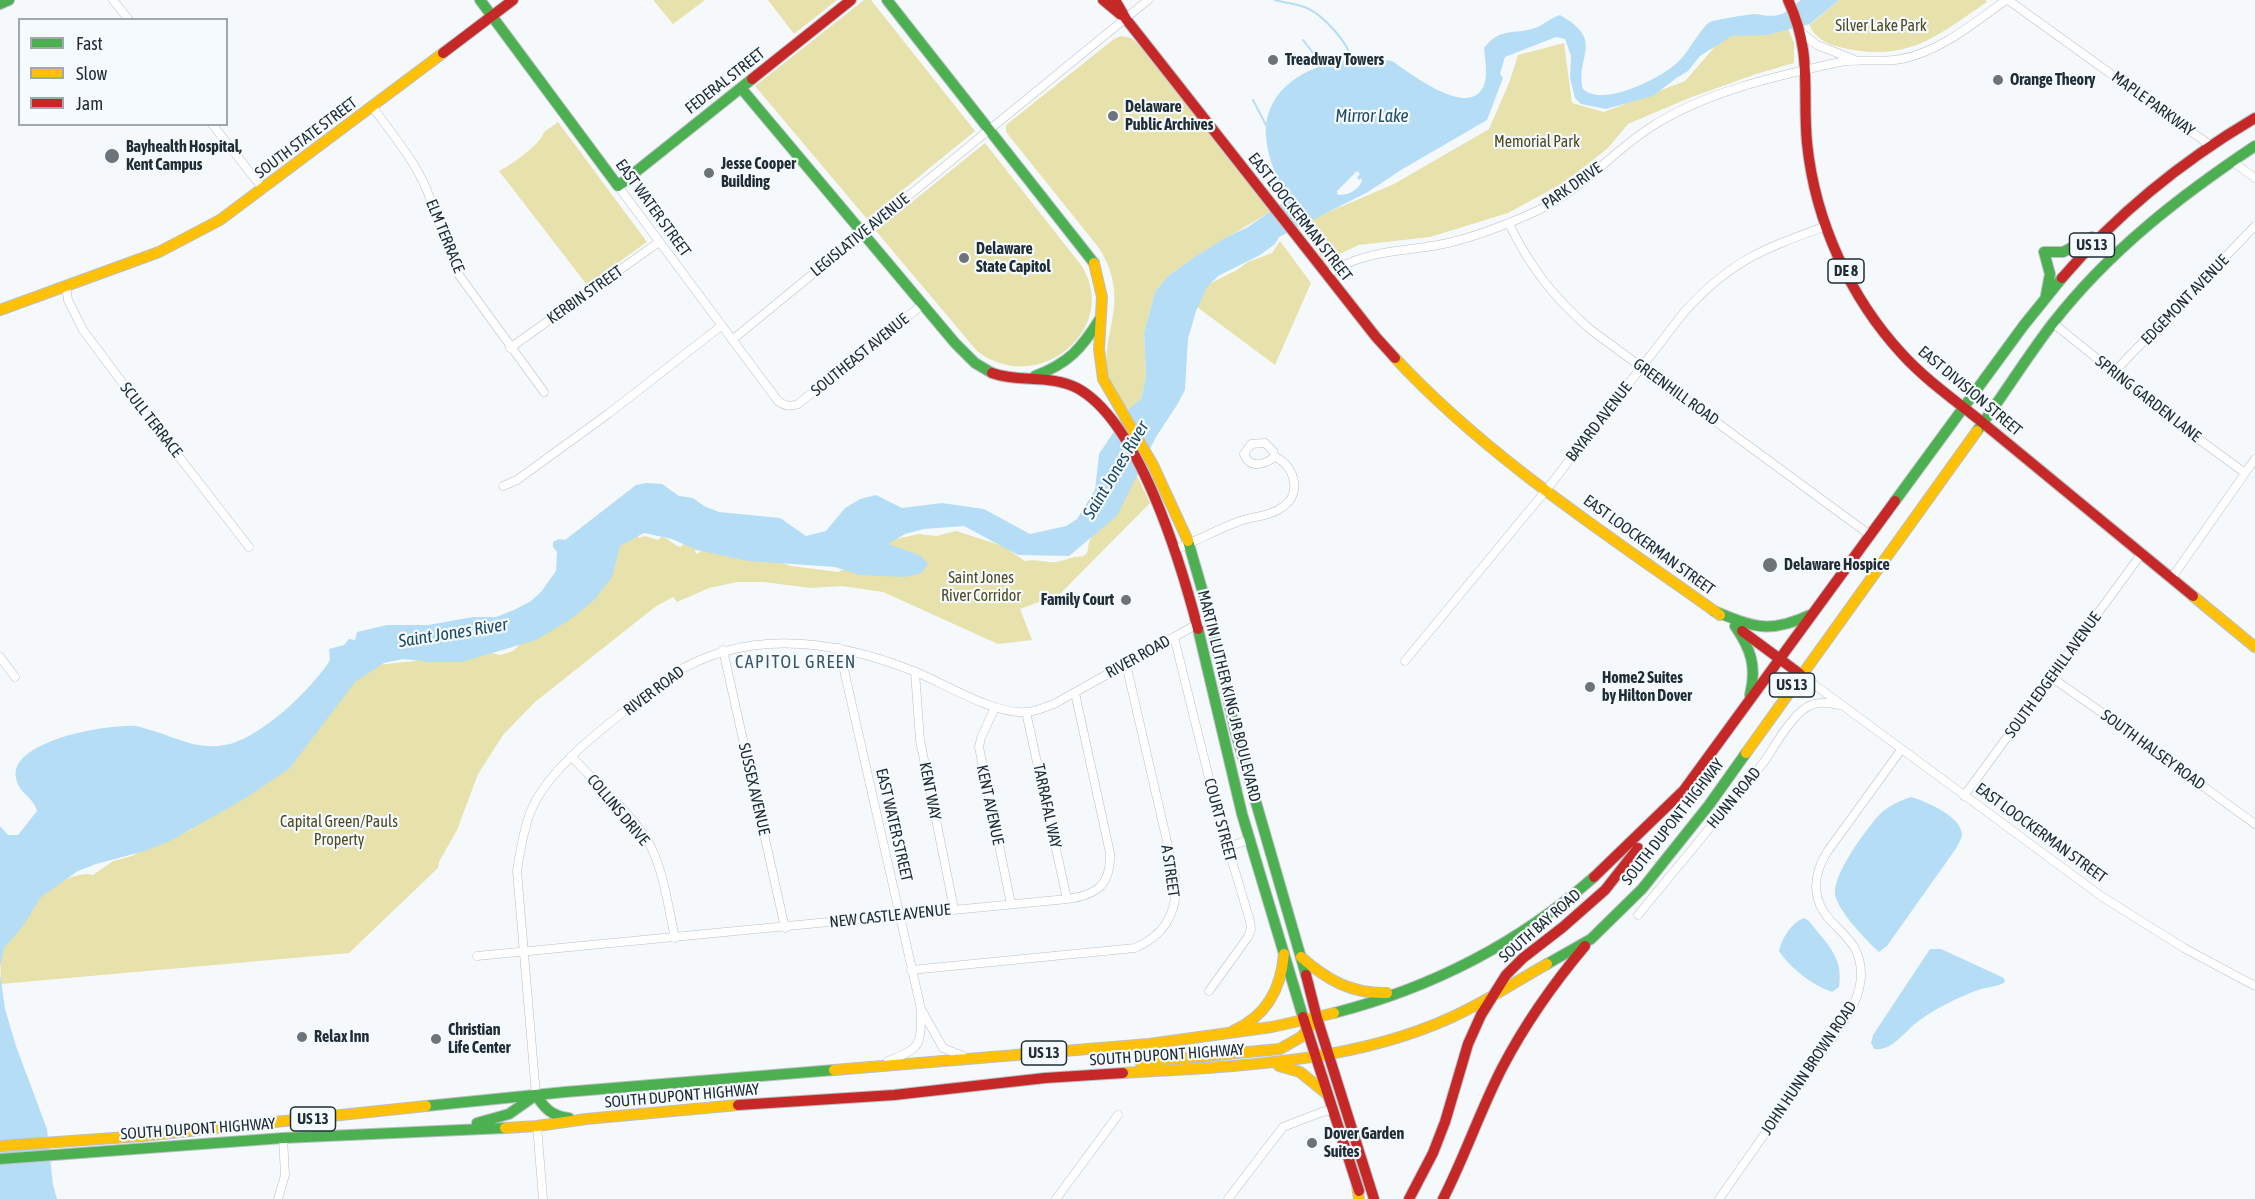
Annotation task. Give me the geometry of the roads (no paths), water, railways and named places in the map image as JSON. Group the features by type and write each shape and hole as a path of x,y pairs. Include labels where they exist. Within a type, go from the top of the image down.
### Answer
{"main road":[{"path":"0,4 9,0"},
{"name":"EAST WATER STREET","path":"480,0 618,186"},
{"name":"SOUTH STATE STREET","path":"0,310 175,245 220,220 513,0"},
{"name":"FEDERAL STREET","path":"618,186 851,0"},
{"name":"MARTIN LUTHER KING JR BOULEVARD","path":"887,0 1096,266 1102,297 1100,364 1109,392 1153,465 1189,544 1210,617 1235,730 1264,836 1317,1018 1374,1199"},
{"path":"1103,0 1126,19"},
{"path":"1115,0 1126,19"},
{"name":"DE 8","path":"1788,0 1802,33 1807,70"},
{"name":"EAST LOOCKERMAN STREET","path":"1126,19 1376,337 1420,384 1487,442 1547,489 1800,674"},
{"name":"EAST DIVISION STREET","path":"1807,70 1806,121 1809,160 1826,226 1845,268 1878,325 1918,369 2255,647"},
{"path":"741,88 922,305 976,365 990,373 1007,378 1029,378 1063,365 1073,357 1100,318"},
{"name":"US 13","path":"1964,407 2045,298 2112,224 2146,193 2184,175 2210,145 2255,118"},
{"name":"US 13","path":"1983,423 2053,323 2088,282 2127,242 2181,197 2231,160 2254,136"},
{"path":"2181,197 2184,175"},
{"path":"2045,298 2050,278 2044,252 2058,254 2068,251 2112,224"},
{"name":"MARTIN LUTHER KING JR BOULEVARD","path":"1029,378 1069,383 1088,395 1106,413 1142,472 1176,549 1250,840 1305,1026 1360,1199"},
{"name":"SOUTH DUPONT HIGHWAY","path":"1317,1018 1360,1007 1414,988 1482,956 1554,912 1610,864 1681,794 1964,407"},
{"name":"SOUTH DUPONT HIGHWAY","path":"0,1158 283,1138 432,1131 531,1115 586,1119 722,1106 894,1095 1045,1078 1231,1066 1328,1054 1394,1038 1450,1018 1591,939 1642,889 1709,805 1800,674 1983,423"},
{"path":"1714,611 1758,628 1768,629 1793,624 1813,614"},
{"path":"1735,626 1754,661 1755,677 1749,702"},
{"name":"SOUTH BAY ROAD","path":"1409,1199 1420,1181 1445,1122 1468,1044 1481,1014 1506,975 1523,958 1605,890 1681,794"},
{"path":"1443,1199 1501,1070 1529,1020 1555,982 1591,939"},
{"path":"1215,1037 1238,1029 1264,1011 1270,1004 1281,984 1284,954"},
{"path":"1301,957 1317,972 1350,990 1384,993 1414,988"},
{"path":"1045,1078 1135,1062 1280,1049 1291,1045 1305,1026 1317,1018"},
{"name":"SOUTH DUPONT HIGHWAY","path":"0,1146 153,1135 565,1092 1215,1037 1305,1026"},
{"path":"1231,1066 1282,1066 1297,1069 1311,1078 1327,1094"},
{"path":"432,1131 482,1122 511,1113 531,1115 544,1109 565,1092"},
{"path":"536,1095 544,1109 555,1118 586,1119"},
{"path":"531,1115 536,1095"},
{"path":"512,1098 531,1115"},
{"path":"1414,1199 1420,1181"}],"street":[{"path":"113,0 127,18"},
{"name":"LEGISLATIVE AVENUE","path":"732,340 1148,0"},
{"path":"1802,33 1817,45 1855,59 1891,61 1917,55 1941,44 2007,0"},
{"name":"MAPLE PARKWAY","path":"2007,0 2210,145"},
{"name":"PARK DRIVE","path":"1326,274 1359,257 1447,243 1509,224 1563,196 1640,135 1679,111 1720,94 1855,59"},
{"name":"ELM TERRACE","path":"372,106 415,167 426,188 450,257 459,275 544,392"},
{"path":"214,126 263,189"},
{"path":"2231,160 2255,178"},
{"name":"EAST WATER STREET","path":"618,186 778,401 790,406 798,404"},
{"name":"GREENHILL ROAD","path":"1509,224 1528,262 1560,302 1591,330 1870,535"},
{"name":"BAYARD AVENUE","path":"1405,661 1547,489 1685,311 1704,291 1733,267 1764,249 1826,226"},
{"name":"EDGEMONT AVENUE","path":"2114,372 2255,226"},
{"name":"KERBIN STREET","path":"510,348 659,242"},
{"name":"SCULL TERRACE","path":"66,286 68,300 83,330 249,547"},
{"name":"SOUTHEAST AVENUE","path":"798,404 922,305"},
{"name":"SPRING GARDEN LANE","path":"2053,323 2178,424 2245,473"},
{"path":"503,486 517,480 608,414 721,326"},
{"path":"1176,549 1222,528 1267,514 1287,504 1292,496 1294,479 1287,465 1275,457"},
{"path":"2171,579 2255,459"},
{"name":"SOUTH EDGEHILL AVENUE","path":"1964,796 2142,554"},
{"name":"RIVER ROAD","path":"536,1095 518,871 521,844 530,812 542,790 571,756 670,676 723,651 747,645 771,643 839,648 915,672 995,707 1026,712 1042,709 1075,693 1210,617"},
{"name":"COURT STREET","path":"1174,637 1227,847 1251,929 1248,937 1209,991"},
{"name":"EAST WATER STREET","path":"839,648 921,1009 921,1034 918,1045 911,1052 873,1066"},
{"name":"SUSSEX AVENUE","path":"723,651 785,928"},
{"path":"0,657 15,677"},
{"name":"A STREET","path":"911,970 1135,948 1153,938 1172,913 1176,898 1175,876 1126,664"},
{"name":"KENT WAY","path":"915,672 920,740 954,909"},
{"name":"EAST LOOCKERMAN STREET","path":"1800,674 2102,896 2184,948 2255,986"},
{"name":"SOUTH HALSEY ROAD","path":"2051,677 2255,824"},
{"name":"NEW CASTLE AVENUE","path":"477,956 523,950 785,928 1083,897 1100,888 1109,874 1110,853 1075,693"},
{"name":"HUNN ROAD","path":"1638,915 1764,762 1805,708 1821,702 1841,705"},
{"name":"KENT AVENUE","path":"995,707 979,747 1011,904"},
{"name":"TARRAFAL WAY","path":"1026,712 1067,900"},
{"name":"JOHN HUNN BROWN ROAD","path":"1719,1199 1855,1002 1861,982 1859,958 1854,947 1828,918 1819,902 1816,892 1817,870 1827,852 1904,752"},
{"name":"COLLINS DRIVE","path":"571,756 632,820 649,843 659,870 675,938"},
{"path":"1227,847 1250,840"},
{"name":"EAST WATER STREET","path":"921,1009 943,1048 970,1058"},
{"path":"1228,1199 1283,1127 1332,1110"},
{"path":"531,1115 543,1199"},
{"path":"1056,1199 1118,1115"},
{"path":"278,1199 285,1175 283,1138"}],"water":[{"path":"1801,0 1839,0 1810,24 1767,35 1732,36 1700,56 1688,71 1653,96 1606,109 1581,104 1575,98 1570,78 1571,56 1565,39 1556,37 1505,57 1500,74 1503,78 1487,120 1368,192 1279,237 1275,244 1260,255 1218,276 1207,287 1196,311 1188,339 1185,390 1156,437 1117,516 1069,556 1018,555 964,526 924,529 905,534 888,544 919,555 928,563 922,573 905,577 859,575 835,567 748,561 697,550 672,539 644,533 620,546 612,577 594,600 571,619 536,640 462,662 403,659 384,663 355,682 289,769 244,799 172,840 145,851 78,871 41,897 23,926 4,948 0,968 0,826 8,835 18,835 37,811 20,788 16,778 18,765 28,754 44,744 85,732 123,726 138,726 189,743 206,746 225,745 239,741 284,711 322,672 330,660 329,649 344,645 349,639 355,640 357,632 387,625 428,625 473,617 496,617 531,601 541,592 556,571 557,552 553,547 553,542 559,539 565,540 636,485 662,484 679,496 693,498 704,506 719,512 780,518 806,536 826,531 845,508 860,499 876,495 902,508 942,503 984,509 1030,534 1066,526 1077,519 1095,490 1099,454 1129,409 1141,399 1146,377 1144,333 1155,292 1167,277 1196,256 1248,227 1284,202 1284,192 1271,162 1266,137 1268,115 1277,97 1291,82 1308,71 1329,64 1372,59 1392,61 1439,91 1466,98 1477,95 1484,85 1486,72 1484,48 1490,41 1501,34 1535,28 1560,15 1574,24 1582,33 1585,41 1586,49 1582,67 1583,89 1592,94 1618,93 1647,82 1671,68 1683,57 1710,22 1752,14 1778,15","holes":["1357,171 1360,174 1357,177 1362,181 1355,190 1338,195 1337,191"]},
{"path":"1911,797 1949,815 1960,827 1962,836 1957,847 1887,946 1879,952 1843,912 1836,898 1835,889 1843,867 1873,822 1890,806"},
{"path":"1804,918 1822,936 1836,959 1840,976 1839,987 1832,992 1802,975 1779,951 1788,932 1795,923"},
{"path":"1930,949 1941,949 2004,978 2005,982 1978,990 1948,1003 1920,1020 1893,1044 1874,1049 1871,1043 1873,1035"},
{"path":"0,973 5,1009 16,1046 47,1129 53,1185 57,1199 0,1199"}],"waterway":[{"path":"1275,0 1303,7 1321,17 1341,38 1352,61"},
{"path":"1303,40 1325,68"},
{"path":"1253,100 1266,125"}],"place":[{"name":"Treadway Towers","path":"1273,60"},
{"name":"Orange Theory","path":"1998,80"},
{"name":"Delaware Public Archives","path":"1113,116"},
{"name":"Bayhealth Hospital, Kent Campus","path":"112,156"},
{"name":"Jesse Cooper Building","path":"709,173"},
{"name":"Delaware State Capitol","path":"964,258"},
{"name":"Delaware Hospice","path":"1770,565"},
{"name":"Family Court","path":"1126,600"},
{"name":"Home2 Suites by Hilton Dover","path":"1590,687"},
{"name":"Relax Inn","path":"302,1037"},
{"name":"Christian Life Center","path":"436,1039"},
{"name":"Dover Garden Suites","path":"1312,1143"}],"district":[{"name":"CAPITOL GREEN","path":"796,662"}],"park label":[{"name":"Silver Lake Park","path":"1881,26"},
{"name":"Memorial Park","path":"1537,142"},
{"name":"Saint Jones River Corridor","path":"981,587"},
{"name":"Capital Green/Pauls Property","path":"339,831"}],"water label":[{"name":"Mirror Lake","path":"1372,116"},
{"name":"Saint Jones River","path":"1116,470"},
{"name":"Saint Jones River","path":"453,633"}]}
